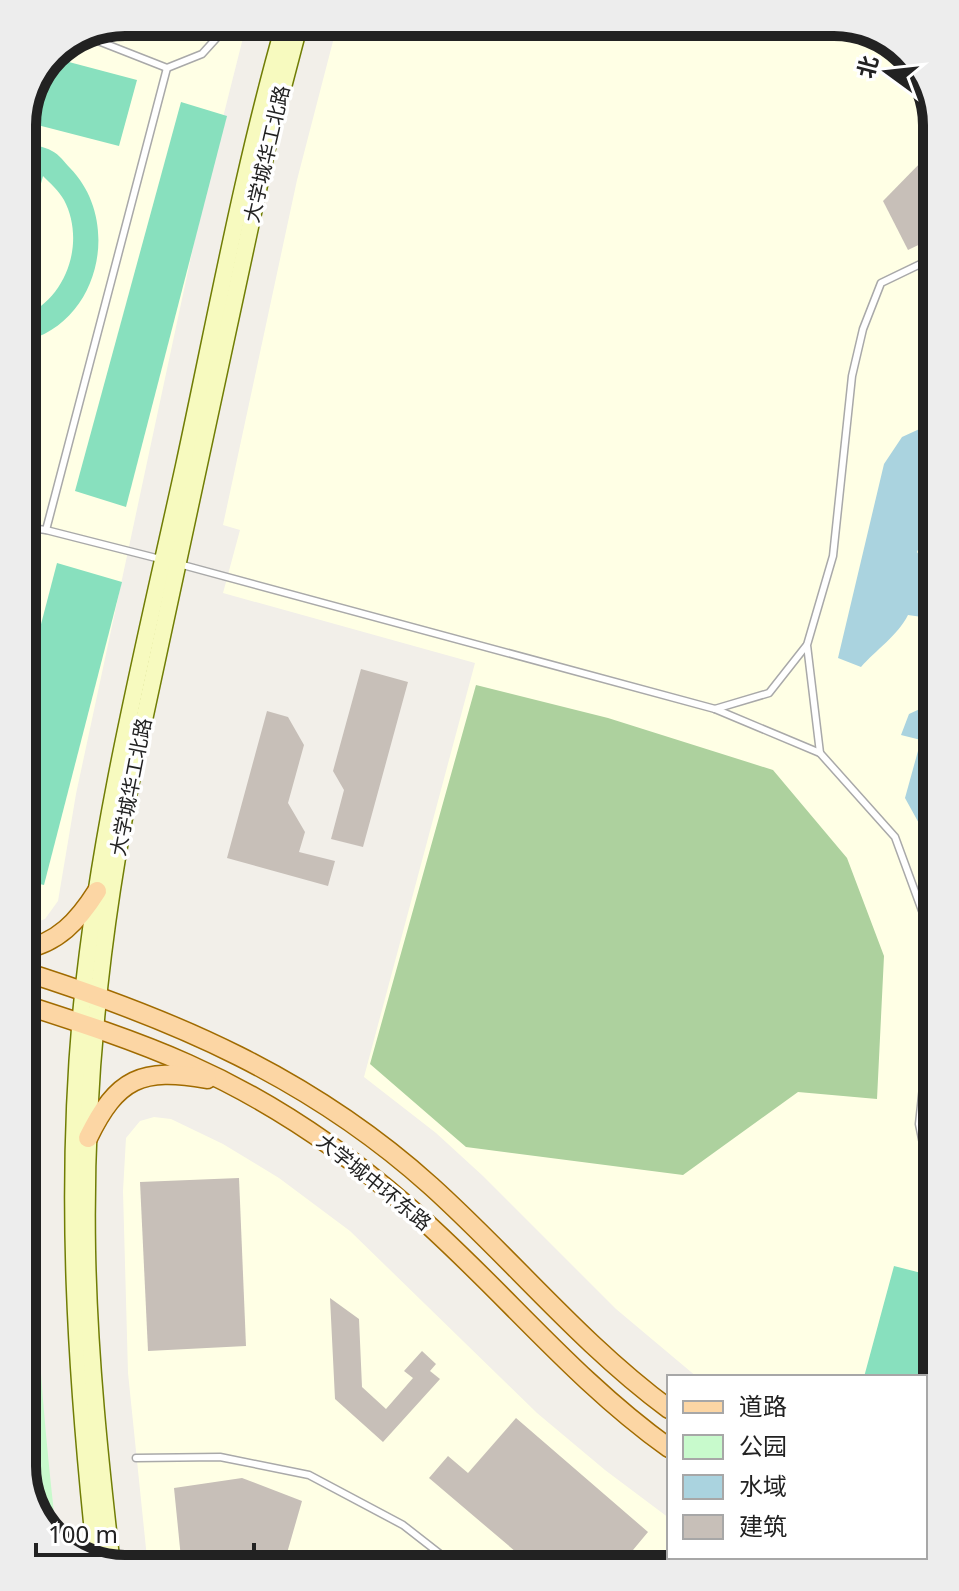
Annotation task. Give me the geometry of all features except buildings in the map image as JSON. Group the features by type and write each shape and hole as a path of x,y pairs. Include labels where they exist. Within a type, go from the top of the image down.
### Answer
{"main road":[{"name":"大学城华工北路","path":"91,994 253,144 281,36"},
{"name":"大学城华工北路","path":"95,1550 79,1397 72,1251 74,1111 88,1026 97,891 113,798 296,36"},
{"path":"36,946 62,934 81,915 97,891"},
{"name":"大学城中环东路","path":"36,976 173,1024 221,1045 269,1070 363,1130 429,1184 591,1344 667,1407"},
{"name":"大学城中环东路","path":"36,1009 161,1053 225,1082 304,1127 383,1185 437,1233 570,1366 667,1446"},
{"name":"大学城华工北路","path":"88,1026 89,1329 111,1554"},
{"path":"88,1138 106,1104 133,1081 165,1075 225,1082"}],"lane":[{"path":"98,41 167,68 202,54 218,36"},
{"path":"46,530 167,68"},
{"path":"715,709 769,693 807,645 833,556 852,376 863,329 881,283 923,263"},
{"path":"36,529 171,562 715,709 820,753 895,837 923,913"},
{"path":"807,645 820,753"},
{"path":"923,1087 919,1124 923,1144"},
{"path":"136,1458 220,1457 309,1475 403,1525 441,1555"}],"shaded area":[{"path":"125,36 243,36 209,173 76,794 58,901 45,919 36,922 36,119 39,102 54,71 75,51 91,43"},
{"path":"334,36 840,36 869,43 904,70 914,85 923,125 923,1375 695,1375 616,1309 436,1133 364,1077 475,663 223,593 240,530 223,525 297,180"},
{"path":"154,1117 171,1119 223,1144 279,1178 350,1231 537,1413 667,1516 667,1555 147,1555 128,1373 123,1191 126,1138 140,1121"}],"green space":[{"path":"64,61 137,80 119,146 36,125 45,85"},
{"path":"181,102 227,116 126,507 75,491"},
{"path":"36,146 57,154 86,190 96,216 98,242 95,269 85,294 69,315 48,332 36,337 36,310 61,283 68,268 73,233 64,200 43,176 36,202"},
{"path":"57,563 122,582 44,885 36,883 36,643"},
{"path":"476,685 608,718 773,770 847,858 884,956 877,1099 798,1092 683,1175 466,1147 370,1064"},
{"path":"36,1091 38,1142 36,1249"},
{"path":"36,1249 37,1305 55,1521 39,1489 36,1466"},
{"path":"894,1266 923,1273 923,1375 865,1375"}],"water":[{"path":"923,427 923,538 917,552 923,561 923,646 918,637 922,617 908,615 893,636 861,667 838,658 884,464 902,437"},
{"path":"923,708 923,831 905,798 921,740 901,735 909,714"}]}
